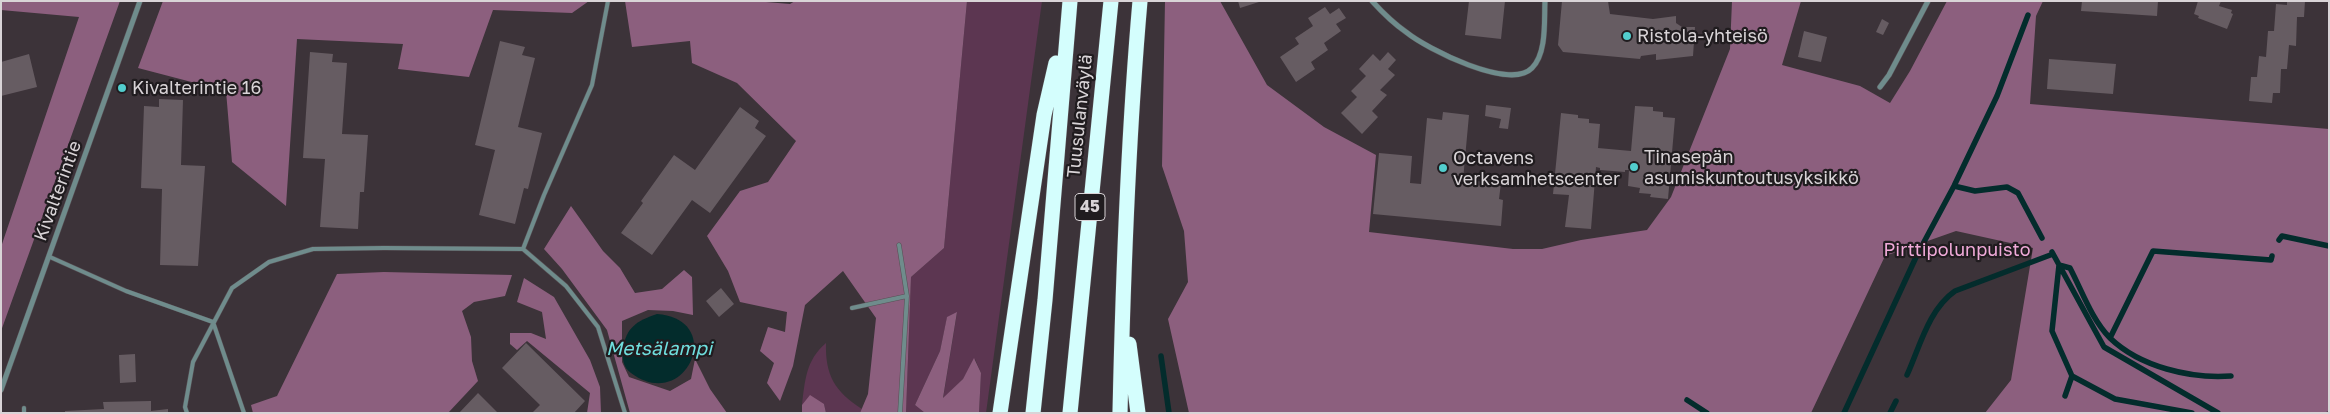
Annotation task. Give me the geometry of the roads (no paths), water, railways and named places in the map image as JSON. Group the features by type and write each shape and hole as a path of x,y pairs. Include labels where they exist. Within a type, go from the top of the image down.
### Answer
{"highway":[{"name":"Tuusulanväylä","path":"1070,413 1110,1"},
{"path":"1120,413 1123,276 1133,76 1140,1"},
{"name":"Tuusulanväylä","path":"1033,413 1069,6"},
{"path":"1000,413 1044,116 1069,6"},
{"path":"1123,276 1138,413"}],"street":[{"name":"Kivalterintie","path":"1,390 140,1"},
{"path":"1372,1 1406,33 1444,55 1505,76 1516,76 1532,69 1541,48 1545,1"},
{"path":"1880,87 1889,75 1928,1"}],"lane":[{"path":"523,250 544,195 592,85 608,1"},
{"path":"899,244 907,296 900,413"},
{"path":"186,413 185,407 192,362 232,288 269,262 313,249 523,250 566,286 598,327 625,413"},
{"path":"50,257 126,291 213,322"},
{"path":"852,308 907,296"},
{"path":"213,322 244,413"}],"water":[{"name":"Metsälampi","path":"657,314 678,320 690,331 694,346 691,361 682,374 668,382 651,382 631,373 626,368 623,356 625,341 630,330 638,322"}],"waterway":[{"path":"1844,413 1917,255 1954,186 1997,96 2028,15"},
{"path":"1954,186 1975,191 2007,187 2018,193 2042,238"},
{"path":"2279,240 2282,236 2329,246"},
{"path":"2110,338 2153,251 2271,260 2272,256"},
{"path":"2052,252 2104,347 2218,413"},
{"path":"1907,375 1932,318 1938,308 1955,291 2053,254"},
{"path":"2065,396 2072,376 2052,331 2059,265 2070,268 2098,323 2110,338 2122,348 2136,357 2167,369 2199,375 2231,376"},
{"path":"1161,356 1169,413"},
{"path":"2072,376 2115,399 2192,413"},
{"path":"1687,400 1707,413"},
{"path":"1890,413 1896,401"}],"place":[{"name":"Ristola-yhteisö","path":"1627,36"},
{"name":"Kivalterintie 16","path":"122,88"},
{"name":"Tinasepän asumiskuntoutusyksikkö","path":"1634,167"},
{"name":"Octavens verksamhetscenter","path":"1443,168"}],"park label":[{"name":"Pirttipolunpuisto","path":"1957,250"}]}
